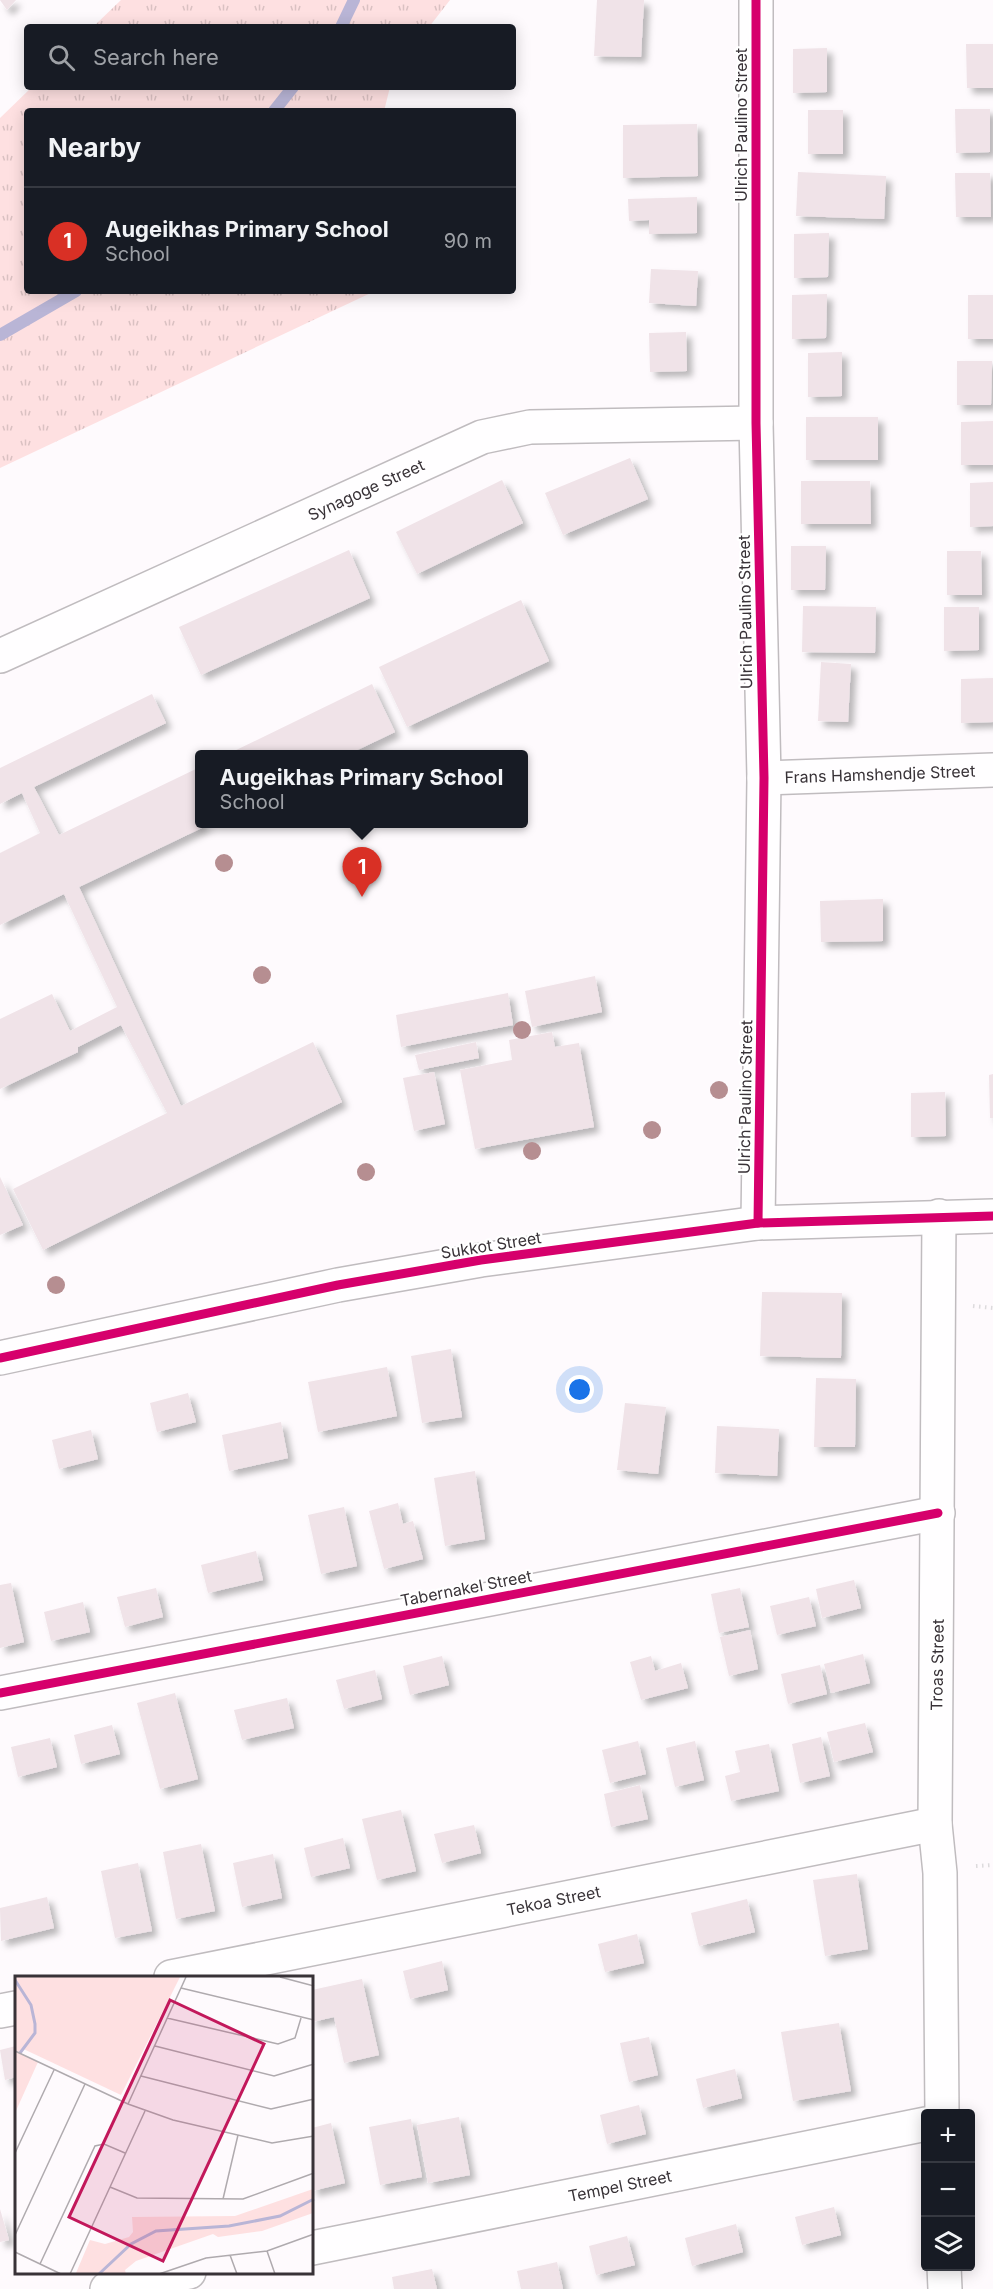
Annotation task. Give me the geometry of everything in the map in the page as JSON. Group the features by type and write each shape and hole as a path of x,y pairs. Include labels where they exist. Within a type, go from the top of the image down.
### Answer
{"street":[{"name":"Ulrich Paulino Street","path":"756,0 756,423 764,778 758,1223"},
{"name":"Synagoge Street","path":"0,656 482,437 530,427 756,423"},
{"name":"Frans Hamshendje Street","path":"764,778 993,770"},
{"name":"Troas Street","path":"939,1216 936,1824 940,1873 942,2109"},
{"name":"Sukkot Street","path":"0,1358 338,1285 481,1260 758,1223 993,1216"},
{"name":"Tabernakel Street","path":"0,1693 938,1513"},
{"name":"Tekoa Street","path":"176,1976 936,1824"},
{"path":"0,2011 15,2008"},
{"name":"Tempel Street","path":"314,2248 921,2125"},
{"path":"944,2271 945,2289"},
{"path":"107,2289 179,2274"}],"green space":[{"path":"121,0 450,0 431,24 96,24"},
{"path":"29,90 389,90 385,108 24,108 24,294 369,294 0,468 0,118"}],"building":[{"path":"0,0 16,0 7,10"},
{"path":"597,0 644,0 641,57 594,56"},
{"path":"966,44 993,44 993,88 967,88"},
{"path":"827,48 827,92 793,93 793,49"},
{"path":"955,109 990,109 990,152 956,153"},
{"path":"808,110 843,110 843,154 808,154"},
{"path":"697,124 698,176 623,178 623,125"},
{"path":"798,172 886,176 884,219 796,216"},
{"path":"955,173 990,173 991,217 956,217"},
{"path":"697,197 697,233 649,234 649,220 629,221 628,199"},
{"path":"829,233 828,277 794,278 794,234"},
{"path":"651,269 698,271 696,306 649,303"},
{"path":"827,294 826,338 792,339 792,295"},
{"path":"968,295 993,295 993,339 968,339"},
{"path":"686,332 687,371 650,372 649,333"},
{"path":"842,352 842,396 808,397 808,353"},
{"path":"957,361 992,361 991,405 957,405"},
{"path":"806,417 878,417 878,460 806,460"},
{"path":"993,421 993,465 961,465 961,422"},
{"path":"630,458 648,499 563,535 545,493"},
{"path":"502,480 523,523 417,574 396,532"},
{"path":"801,481 870,481 871,524 801,524"},
{"path":"993,482 993,526 970,527 970,483"},
{"path":"791,546 826,546 825,590 791,590"},
{"path":"349,550 370,598 201,675 179,627"},
{"path":"947,551 981,551 982,595 947,595"},
{"path":"521,600 549,661 407,727 379,667"},
{"path":"803,606 876,607 875,653 802,652"},
{"path":"944,607 979,607 979,650 944,651"},
{"path":"821,662 851,664 848,722 818,721"},
{"path":"993,678 993,722 961,723 961,679"},
{"path":"372,684 395,732 357,750 236,750"},
{"path":"152,694 166,723 34,787 59,835 195,769 195,828 202,828 79,887 181,1106 313,1042 342,1102 43,1250 13,1189 167,1113 121,1025 78,1047 78,1052 0,1089 0,1019 52,994 70,1031 117,1007 64,894 0,925 0,853 40,833 22,793 0,804 0,768"},
{"path":"883,899 883,941 821,942 820,901"},
{"path":"595,976 602,1012 532,1027 525,991"},
{"path":"508,993 513,1025 401,1047 396,1015"},
{"path":"552,1032 555,1047 579,1043 594,1127 475,1149 460,1070 512,1060 509,1040"},
{"path":"476,1042 479,1058 419,1070 415,1055"},
{"path":"434,1072 445,1124 414,1131 403,1078"},
{"path":"993,1074 993,1118 990,1118 989,1075"},
{"path":"945,1092 946,1136 911,1137 911,1093"},
{"path":"0,1177 23,1225 0,1235"},
{"path":"762,1292 842,1293 841,1358 760,1356"},
{"path":"451,1349 462,1417 422,1423 411,1356"},
{"path":"387,1367 397,1416 318,1432 308,1382"},
{"path":"816,1378 856,1379 855,1447 814,1447"},
{"path":"188,1393 196,1422 157,1432 150,1403"},
{"path":"625,1403 666,1407 658,1474 617,1470"},
{"path":"281,1422 288,1458 229,1471 222,1435"},
{"path":"717,1426 779,1429 777,1476 715,1473"},
{"path":"91,1430 98,1459 59,1469 52,1440"},
{"path":"475,1471 485,1539 445,1546 434,1478"},
{"path":"398,1503 403,1524 413,1521 423,1559 384,1569 369,1511"},
{"path":"344,1507 357,1566 321,1574 308,1515"},
{"path":"256,1551 263,1580 208,1593 201,1565"},
{"path":"854,1580 861,1608 822,1618 816,1589"},
{"path":"11,1583 24,1642 0,1648 0,1585"},
{"path":"156,1588 163,1617 125,1627 117,1597"},
{"path":"740,1588 749,1627 719,1633 711,1594"},
{"path":"809,1597 816,1626 777,1635 770,1606"},
{"path":"83,1602 90,1632 51,1641 44,1612"},
{"path":"750,1630 758,1669 729,1676 720,1637"},
{"path":"863,1654 870,1683 831,1693 824,1664"},
{"path":"442,1656 449,1685 410,1695 403,1666"},
{"path":"651,1656 655,1671 681,1663 688,1688 641,1700 630,1662"},
{"path":"820,1665 827,1694 788,1704 781,1674"},
{"path":"375,1670 382,1699 344,1709 336,1680"},
{"path":"175,1693 198,1779 160,1789 137,1703"},
{"path":"287,1698 294,1728 242,1740 234,1710"},
{"path":"865,1723 873,1752 834,1762 827,1732"},
{"path":"112,1725 120,1754 81,1764 74,1735"},
{"path":"821,1737 830,1776 800,1783 792,1744"},
{"path":"50,1738 57,1767 18,1777 11,1747"},
{"path":"638,1741 646,1774 610,1783 602,1750"},
{"path":"695,1741 704,1780 675,1787 666,1748"},
{"path":"769,1744 779,1791 731,1801 725,1776 740,1772 735,1751"},
{"path":"640,1785 648,1819 611,1827 604,1794"},
{"path":"401,1810 416,1871 377,1880 362,1819"},
{"path":"474,1825 481,1853 442,1863 434,1834"},
{"path":"343,1838 350,1868 311,1877 304,1848"},
{"path":"201,1844 215,1911 176,1919 163,1852"},
{"path":"273,1854 282,1898 242,1907 233,1863"},
{"path":"138,1863 152,1931 115,1938 101,1871"},
{"path":"857,1874 868,1949 825,1956 813,1880"},
{"path":"47,1897 54,1928 1,1941 0,1908"},
{"path":"747,1899 755,1932 699,1946 691,1913"},
{"path":"637,1934 644,1963 605,1972 598,1944"},
{"path":"442,1961 448,1990 410,1999 403,1971"},
{"path":"362,1979 379,2055 344,2063 334,2017 314,2022 314,1990"},
{"path":"839,2023 851,2091 793,2101 781,2032"},
{"path":"649,2037 658,2075 629,2082 620,2043"},
{"path":"15,2046 15,2077 5,2080 0,2050"},
{"path":"735,2069 742,2098 703,2108 696,2079"},
{"path":"639,2105 646,2134 607,2144 600,2115"},
{"path":"459,2117 470,2175 428,2183 417,2125"},
{"path":"411,2119 422,2177 380,2185 369,2127"},
{"path":"331,2123 345,2183 314,2191 314,2127"},
{"path":"834,2207 841,2235 802,2245 795,2217"},
{"path":"0,2209 9,2240 0,2242"},
{"path":"736,2224 743,2252 692,2266 685,2238"},
{"path":"627,2236 635,2265 596,2275 589,2246"},
{"path":"557,2262 563,2289 521,2289 517,2271"},
{"path":"432,2269 437,2289 394,2289 392,2277"}],"waterway":[{"path":"342,24 354,0"},
{"path":"276,108 291,90"},
{"path":"0,335 71,294"}],"cycle path":[{"path":"756,0 756,423 764,778 758,1223"},
{"path":"0,1358 338,1285 481,1260 758,1223 993,1216"},
{"path":"0,1693 938,1513"}],"place":[{"name":"Augeikhas Primary School","path":"362,897"}]}
